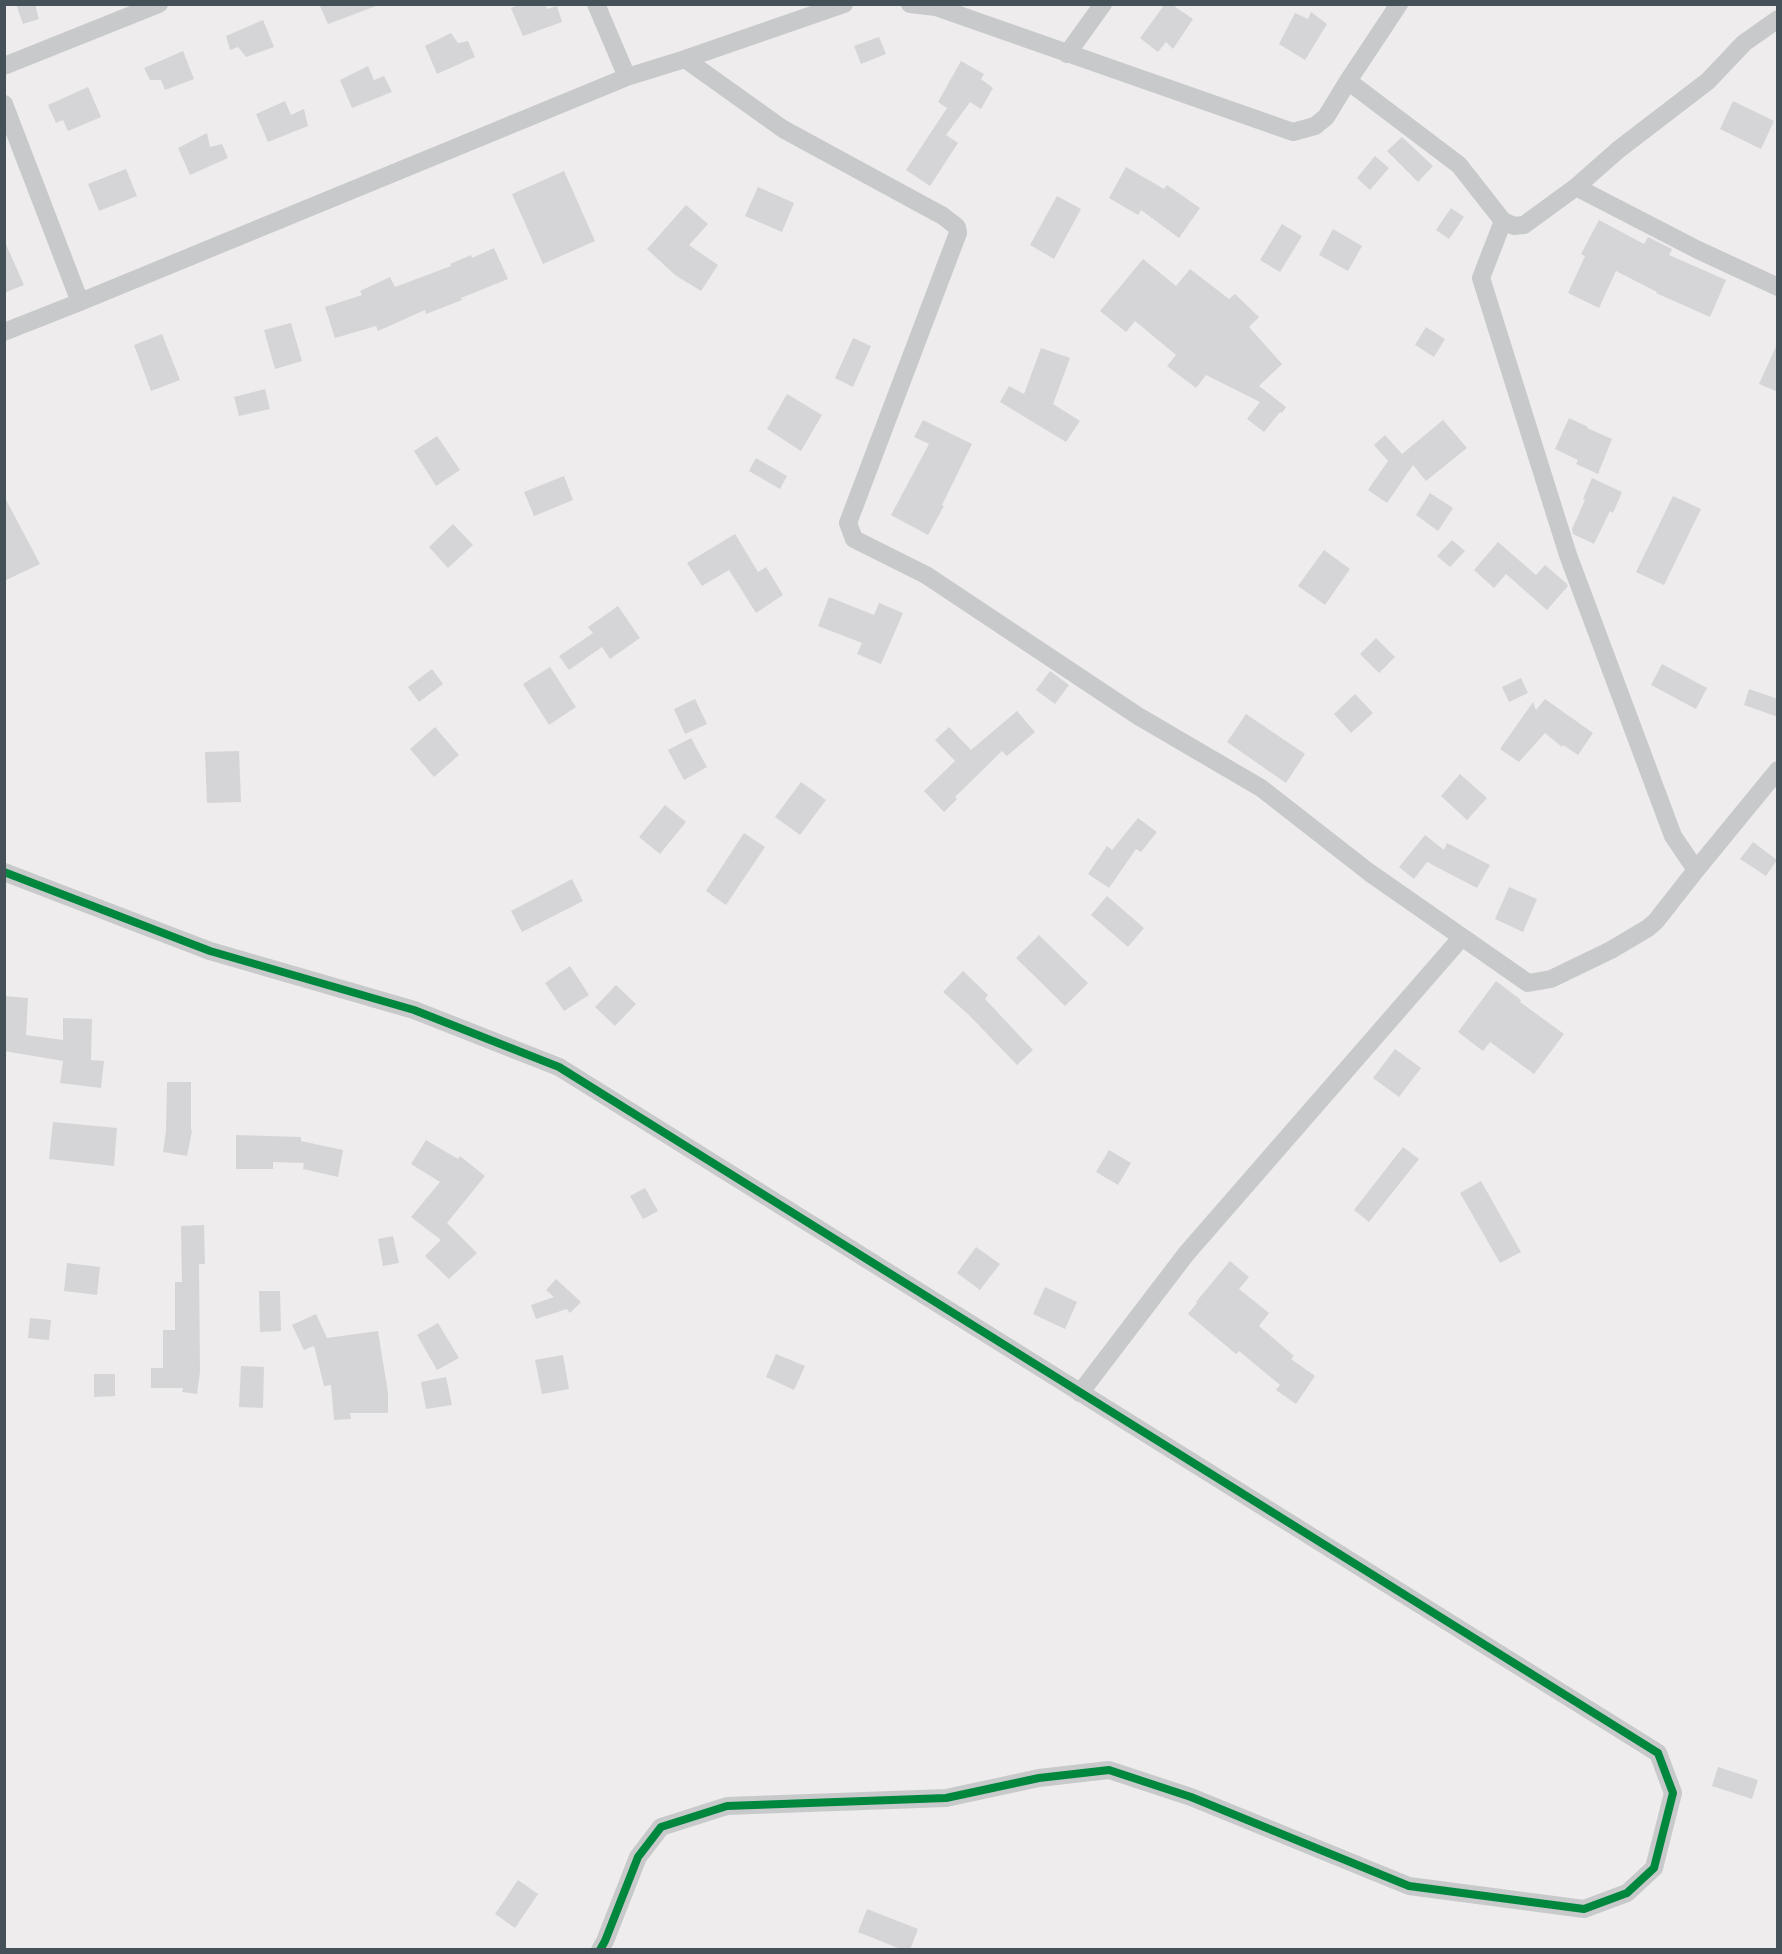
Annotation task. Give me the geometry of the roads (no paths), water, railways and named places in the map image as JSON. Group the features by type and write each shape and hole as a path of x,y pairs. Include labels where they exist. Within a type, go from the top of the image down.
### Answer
{"street":[{"path":"4,66 159,4"},
{"path":"596,4 627,77"},
{"path":"4,332 80,303 627,77 685,60 844,4"},
{"path":"910,4 936,7 1293,132 1315,126 1326,117 1399,4"},
{"path":"1067,54 1103,4"},
{"path":"1348,81 1459,165 1503,221 1514,226 1524,225 1576,187 1618,150 1708,81 1756,33 1778,19"},
{"path":"685,60 783,129 943,216 957,227 958,233 848,523 854,539 926,575 1138,716 1261,788 1370,873 1528,983 1551,980 1611,950 1648,928 1778,770"},
{"path":"4,104 80,303"},
{"path":"1576,187 1698,250 1778,287"},
{"path":"1503,221 1481,278 1568,555 1673,836 1696,870"},
{"path":"4,872 210,951 414,1011 559,1067 1658,1754 1673,1793 1654,1868 1628,1893 1584,1909 1409,1886 1191,1797 1109,1770 1039,1778 946,1798 727,1806 661,1827 638,1857 600,1950"},
{"path":"1080,1393 1186,1254 1462,937"}]}
